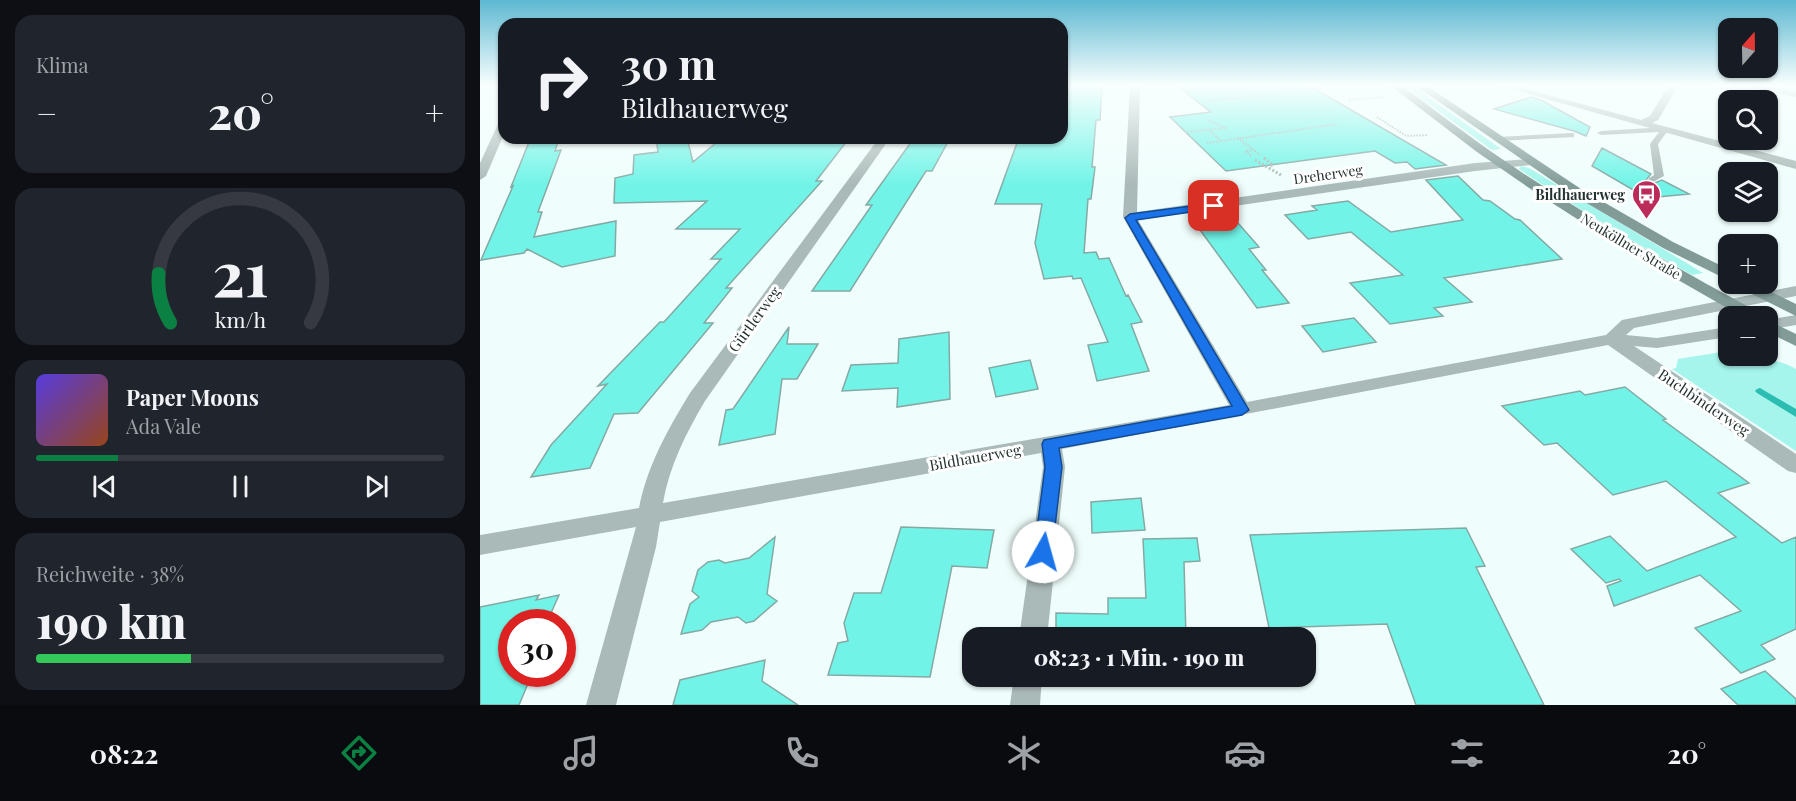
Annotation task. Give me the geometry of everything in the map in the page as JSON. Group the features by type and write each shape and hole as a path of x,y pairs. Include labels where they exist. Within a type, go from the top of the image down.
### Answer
{"main road":[{"name":"Neuköllner Straße","path":"1441,119 1502,164 1600,229 1734,306"},
{"name":"Neuköllner Straße","path":"1468,119 1531,162 1625,221 1718,270"},
{"path":"1764,294 1796,311"},
{"name":"Neuköllner Straße","path":"1778,331 1796,341"}],"street":[{"path":"1134,119 1130,218 1242,410"},
{"path":"1628,119 1796,165"},
{"path":"1643,123 1651,119"},
{"path":"480,176 498,136"},
{"name":"Gürtlerweg","path":"601,705 644,547 654,489 675,434 697,398 881,144"},
{"name":"Dreherweg","path":"1130,218 1502,164 1531,162"},
{"name":"Bildhauerweg","path":"1612,339 1628,324 1796,291"},
{"path":"1778,322 1796,320"},
{"name":"Bildhauerweg","path":"480,545 1242,410 1612,339 1657,343 1718,334"},
{"name":"Buchbinderweg","path":"1612,339 1796,465"},
{"path":"1034,627 1054,467 1050,444"},
{"path":"1024,705 1026,687"}],"lane":[{"path":"1601,133 1665,129"},
{"path":"1653,179 1659,176 1654,144 1665,129"},
{"path":"1497,139 1571,135"}],"path":[{"path":"1380,119 1406,136 1435,135"},
{"path":"1185,132 1225,128 1208,120"},
{"path":"1207,143 1338,124"},
{"path":"1209,130 1221,141"},
{"path":"1237,138 1260,155"},
{"path":"1251,156 1245,152 1254,150"},
{"path":"1255,159 1263,167 1273,165 1264,158"}],"shaded area":[{"path":"1449,119 1459,119 1501,149 1492,150"},
{"path":"1521,166 1529,168 1703,273 1692,275 1648,250 1540,183 1519,169"},
{"path":"1718,353 1718,366 1778,366 1778,362 1796,369 1796,451 1672,369 1676,368 1678,359"}],"building":[{"path":"1068,119 1100,119 1096,120 1092,167 1095,167 1091,199 1088,199 1084,253 1096,252 1099,259 1109,258 1126,296 1128,295 1142,322 1131,324 1149,371 1097,381 1088,345 1108,342 1081,278 1073,279 1072,276 1044,279 1035,243 1042,204 995,204 1017,144 1068,144"},
{"path":"1172,119 1367,119 1446,165 1415,169 1407,162 1395,163 1375,151 1226,171"},
{"path":"1530,119 1575,119 1590,127 1586,136"},
{"path":"528,144 557,144 555,151 561,150 538,212 542,212 534,237 616,221 615,256 562,267 527,249 524,253 481,260 513,186 511,187"},
{"path":"657,144 688,144 693,162 715,144 845,144 816,181 822,181 726,288 732,288 704,323 713,323 638,413 614,414 590,468 531,477 551,445 607,384 598,386 660,322 664,322 721,259 711,259 740,229 676,229 707,201 614,203 615,178 633,174 634,155 658,152"},
{"path":"910,144 947,144 932,171 926,171 850,291 812,291 872,205 866,205"},
{"path":"1602,148 1651,174 1646,180 1652,184 1662,180 1689,194 1647,198 1592,166"},
{"path":"1458,176 1483,200 1490,201 1515,219 1520,220 1562,259 1444,278 1472,302 1434,308 1443,316 1390,324 1350,283 1403,275 1351,232 1308,239 1285,215 1317,210 1312,206 1348,201 1391,232 1463,220 1426,180"},
{"path":"1226,220 1229,224 1238,223 1259,247 1249,249 1266,270 1262,270 1289,303 1257,308 1195,223"},
{"path":"1354,318 1376,342 1323,352 1302,326"},
{"path":"789,327 787,344 818,344 797,379 782,379 775,434 719,445 726,410 733,409"},
{"path":"949,332 950,399 897,407 898,388 842,391 851,365 898,363 899,339"},
{"path":"1030,360 1038,389 996,397 989,368"},
{"path":"1625,387 1666,419 1663,420 1749,483 1718,493 1782,543 1796,537 1796,629 1761,645 1775,659 1741,673 1695,628 1741,611 1700,575 1614,606 1607,586 1621,581 1619,579 1606,583 1571,549 1610,536 1647,571 1736,537 1666,481 1613,495 1557,443 1544,445 1502,406 1580,391 1585,395"},
{"path":"1141,498 1145,530 1092,533 1091,502"},
{"path":"901,527 994,530 987,568 952,566 930,677 828,675 838,643 848,641 844,623 854,593 881,593"},
{"path":"1466,528 1485,566 1476,567 1544,705 1416,705 1387,624 1269,627 1250,535"},
{"path":"775,537 767,594 777,601 754,621 746,623 738,617 711,622 702,630 681,634 690,604 699,597 692,591 698,570 708,562 719,560 725,563 749,558"},
{"path":"1197,538 1200,561 1184,562 1186,627 1056,627 1056,613 1108,614 1108,598 1146,598 1143,539"},
{"path":"539,595 536,600 559,595 553,609 498,609 498,687 527,687 519,705 480,705 480,607"},
{"path":"765,660 762,681 798,705 673,705 680,680"},
{"path":"1765,671 1796,699 1796,705 1738,705 1721,689"}],"waterway":[{"path":"1760,391 1796,414"}],"place":[{"name":"Bildhauerweg","path":"1646,220"}],"route":[{"path":"1043,552 1054,467 1050,444 1242,410 1130,218 1214,206"}]}
